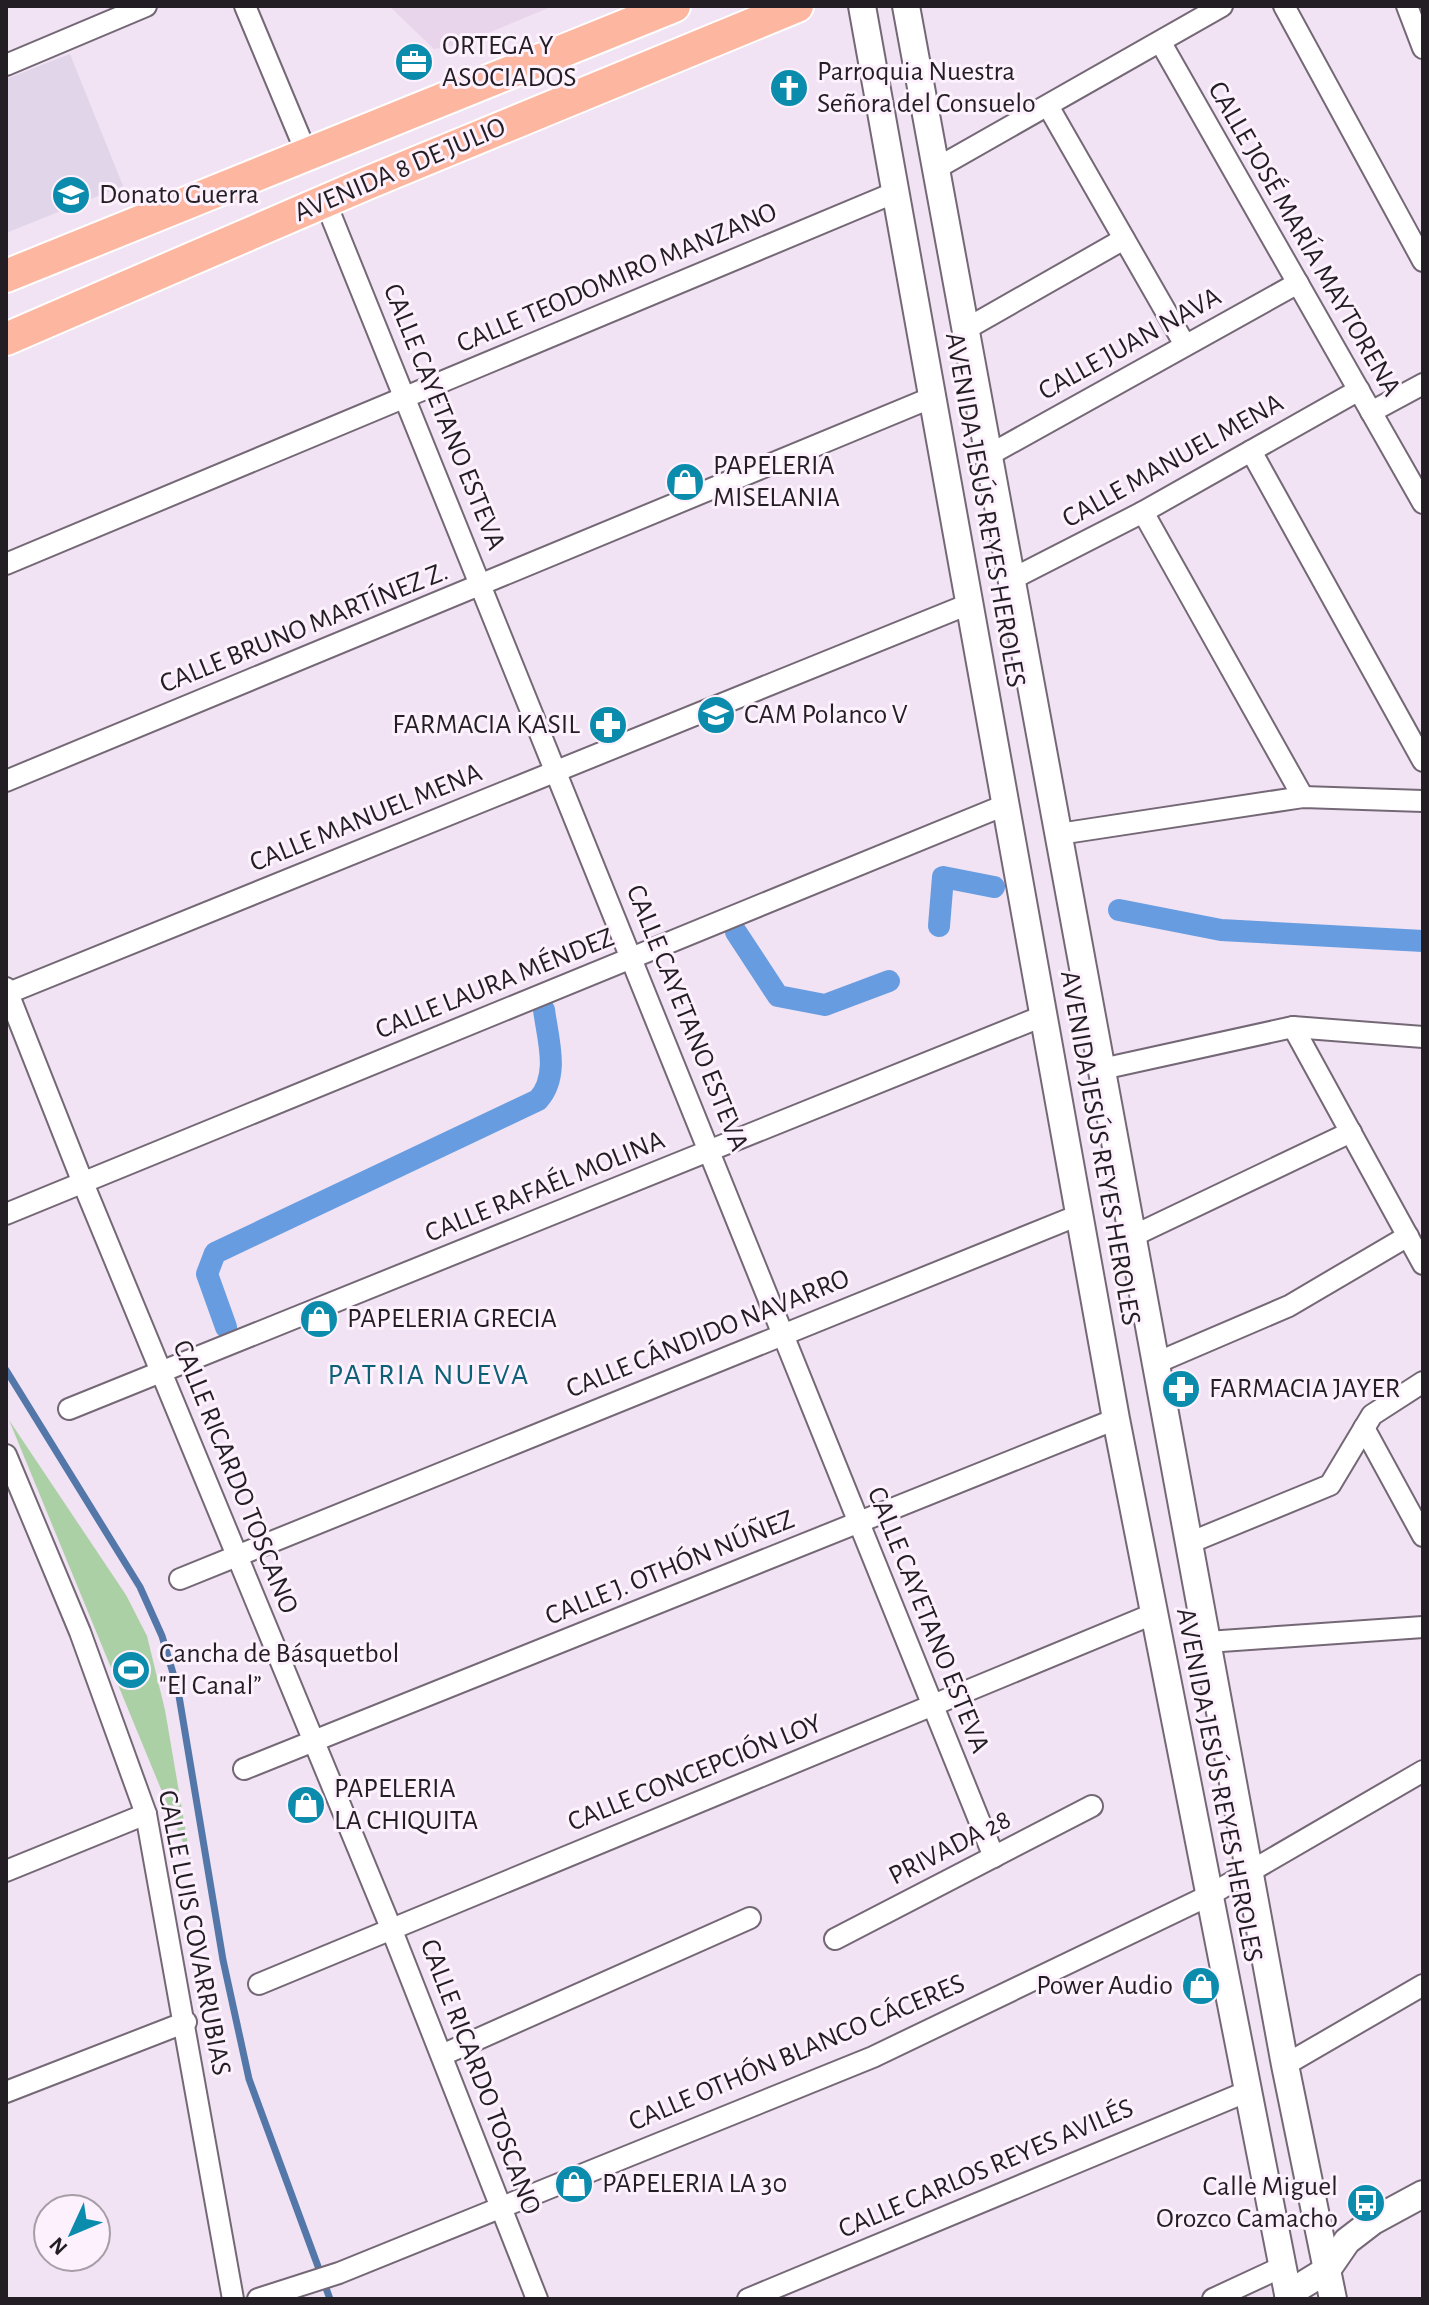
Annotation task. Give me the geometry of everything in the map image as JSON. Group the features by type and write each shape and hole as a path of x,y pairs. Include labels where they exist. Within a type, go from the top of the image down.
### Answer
{"main road":[{"name":"AVENIDA 8 DE JULIO","path":"6,276 306,152 674,6"},
{"name":"AVENIDA 8 DE JULIO","path":"6,339 325,201 797,6"}],"street":[{"path":"6,65 146,6"},
{"path":"245,6 306,152"},
{"name":"AVENIDA JESÚS REYES HEROLES","path":"862,6 1116,1419 1282,2267 1285,2297"},
{"name":"AVENIDA JESÚS REYES HEROLES","path":"906,6 1285,2065 1333,2299"},
{"path":"937,168 1222,6"},
{"path":"1284,6 1423,261"},
{"path":"1407,6 1423,48"},
{"name":"CALLE JOSÉ MARÍA MAYTORENA","path":"1161,43 1423,503"},
{"path":"1048,106 1185,345"},
{"name":"CALLE TEODOMIRO MANZANO","path":"6,564 896,192"},
{"name":"CALLE CAYETANO ESTEVA","path":"325,201 634,958 781,1335 994,1857"},
{"path":"966,329 1124,239"},
{"name":"CALLE JUAN NAVA","path":"989,455 1298,283"},
{"path":"1371,412 1423,384"},
{"name":"CALLE MANUEL MENA","path":"1012,579 1143,512 1359,390"},
{"name":"CALLE BRUNO MARTÍNEZ Z.","path":"6,781 933,397"},
{"path":"1251,451 1423,761"},
{"path":"1143,512 1303,797"},
{"name":"CALLE MANUEL MENA","path":"7,992 969,604"},
{"path":"1059,834 1303,797 1423,801"},
{"name":"CALLE LAURA MÉNDEZ","path":"6,1214 1005,805"},
{"name":"CALLE RICARDO TOSCANO","path":"7,992 391,1928 537,2299"},
{"name":"CALLE RAFAÉL MOLINA","path":"69,1409 1043,1016"},
{"path":"1293,1027 1423,1264"},
{"path":"1102,1069 1293,1027 1423,1037"},
{"path":"1133,1236 1351,1132"},
{"name":"CALLE CÁNDIDO NAVARRO","path":"180,1579 1079,1215"},
{"path":"1156,1363 1289,1306 1408,1236"},
{"path":"1189,1543 1330,1485 1381,1406 1423,1382"},
{"name":"CALLE J. OTHÓN NÚÑEZ","path":"244,1769 1116,1419"},
{"path":"1364,1428 1423,1536"},
{"name":"CALLE LUIS COVARRUBIAS","path":"6,1455 80,1632 146,1814 186,2022 233,2299"},
{"name":"CALLE CONCEPCIÓN LOY","path":"259,1984 1153,1614"},
{"path":"1207,1642 1423,1627"},
{"name":"CALLE OTHÓN BLANCO CÁCERES","path":"258,2299 298,2291 499,2206 873,2057 1208,1896 1423,1771"},
{"name":"PRIVADA 28","path":"835,1939 1092,1806"},
{"path":"6,1871 146,1814"},
{"path":"442,2055 750,1918"},
{"path":"1285,2065 1423,1985"},
{"path":"6,2092 186,2022"},
{"name":"CALLE CARLOS REYES AVILÉS","path":"748,2299 1246,2092"},
{"path":"1285,2297 1327,2270 1347,2241 1373,2221 1423,2194"},
{"path":"1213,2299 1282,2267 1321,2241 1347,2241"}],"shaded area":[{"path":"389,6 553,6 462,44 434,49"},
{"path":"70,54 123,186 6,233 6,79"}],"green space":[{"path":"9,1420 126,1595 147,1636 165,1710 191,1862"}],"waterway":[{"path":"939,926 943,877 994,887"},
{"path":"1119,910 1221,930 1423,941"},
{"path":"736,932 778,996 825,1005 889,981"},
{"path":"226,1327 207,1274 215,1253 538,1100 545,1090 551,1069 544,1010"},
{"path":"6,1370 140,1587 162,1636 178,1690 223,1960 249,2079 330,2299"}],"place":[{"name":"ORTEGA Y ASOCIADOS","path":"414,62"},
{"name":"Parroquia Nuestra Señora del Consuelo","path":"789,88"},
{"name":"Donato Guerra","path":"71,195"},
{"name":"PAPELERIA MISELANIA","path":"685,482"},
{"name":"CAM Polanco V","path":"716,715"},
{"name":"FARMACIA KASIL","path":"608,725"},
{"name":"PAPELERIA GRECIA","path":"319,1319"},
{"name":"FARMACIA JAYER","path":"1181,1389"},
{"name":"Cancha de Básquetbol \"El Canal”","path":"131,1670"},
{"name":"PAPELERIA LA CHIQUITA","path":"306,1805"},
{"name":"Power Audio","path":"1201,1986"},
{"name":"PAPELERIA LA 30","path":"574,2184"},
{"name":"Calle Miguel Orozco Camacho","path":"1366,2203"}],"district":[{"name":"PATRIA NUEVA","path":"429,1375"}]}
